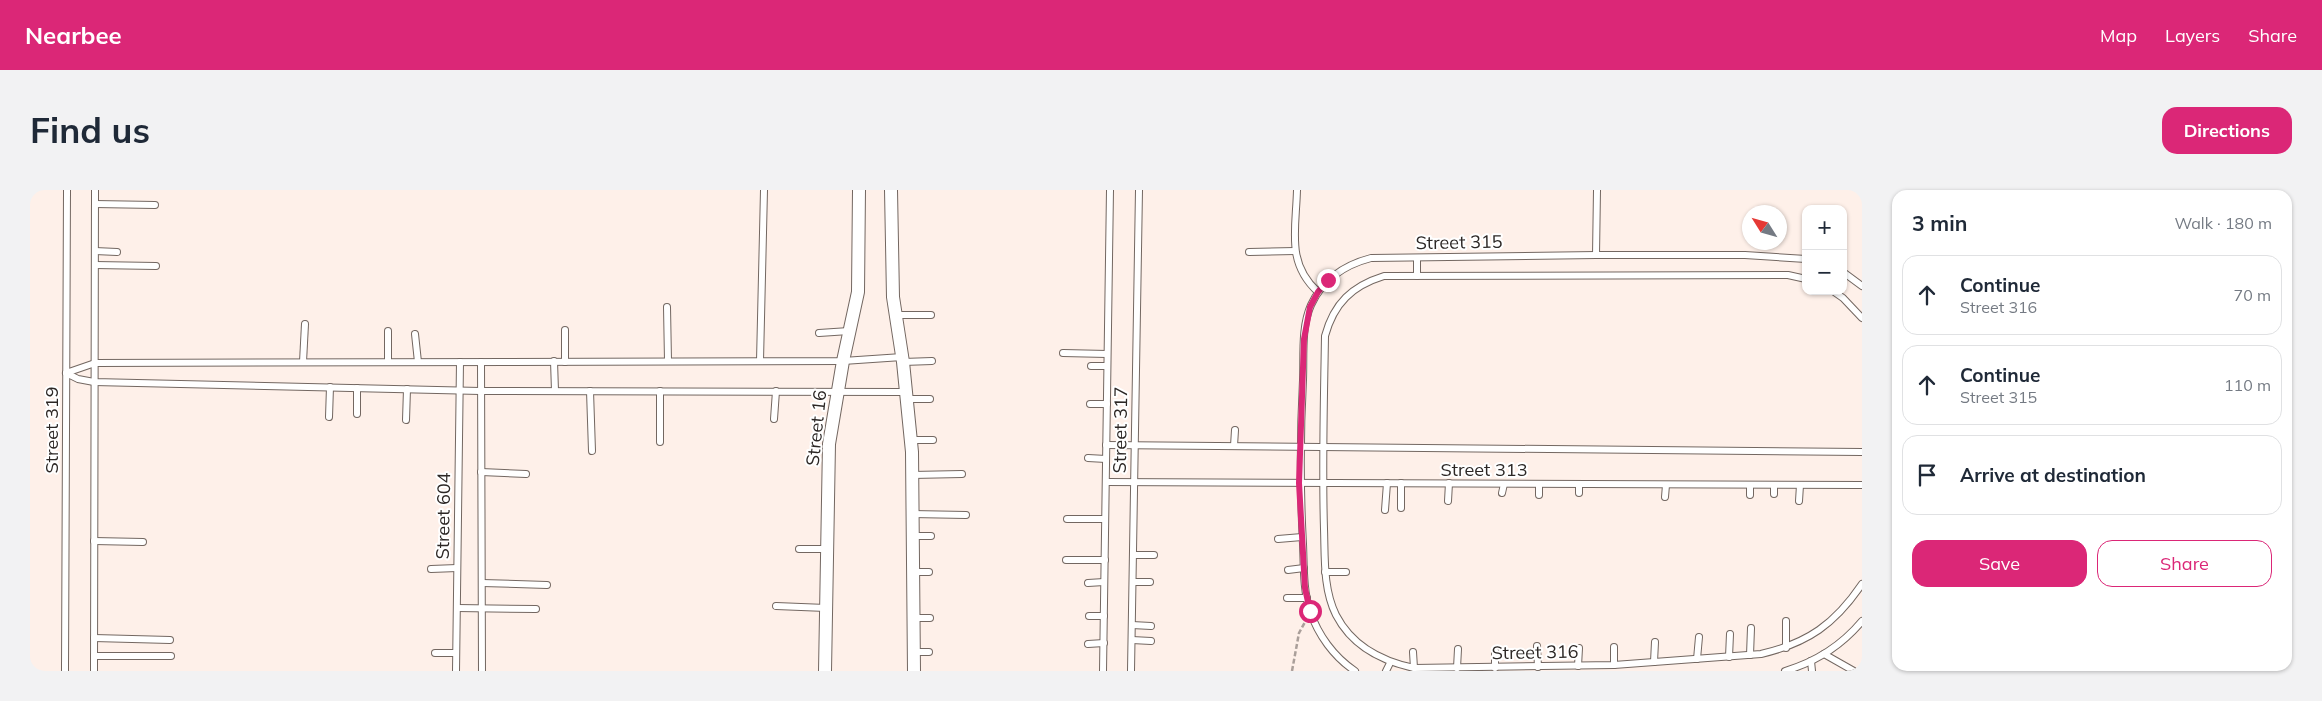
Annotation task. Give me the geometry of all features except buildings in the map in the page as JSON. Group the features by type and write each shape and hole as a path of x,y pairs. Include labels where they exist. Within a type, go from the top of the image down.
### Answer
{"street":[{"name":"Street 16","path":"825,671 829,444 837,391 858,292 859,190"},
{"path":"891,190 893,298 907,396 911,440 914,671"}],"lane":[{"name":"Street 319","path":"65,671 67,190"},
{"path":"94,671 95,190"},
{"path":"760,361 764,190"},
{"name":"Street 317","path":"1103,671 1110,190"},
{"name":"Street 317","path":"1131,671 1139,190"},
{"path":"1297,190 1295,251 1298,267 1306,281 1318,292"},
{"path":"1596,255 1597,190"},
{"path":"95,204 155,205"},
{"path":"95,251 117,252"},
{"path":"1249,252 1295,251"},
{"name":"Street 315","path":"1299,483 1306,322 1318,292 1341,270 1356,262 1371,258 1596,255 1792,256 1802,258"},
{"path":"1417,258 1417,276"},
{"path":"95,266 156,266"},
{"name":"Street 315","path":"1322,483 1325,336 1330,319 1339,303 1351,290 1367,281 1384,276 1788,275 1802,278"},
{"path":"1847,275 1862,286"},
{"path":"1839,295 1862,318"},
{"path":"667,307 668,361"},
{"path":"896,315 931,315"},
{"path":"303,362 305,324"},
{"path":"565,330 566,362"},
{"path":"388,331 388,362"},
{"path":"819,333 849,331"},
{"path":"415,334 418,362"},
{"path":"1063,353 1108,354"},
{"path":"66,373 94,363 932,361"},
{"name":"Street 604","path":"456,671 460,362"},
{"path":"481,362 482,671"},
{"path":"554,362 555,391"},
{"path":"1091,366 1107,366"},
{"path":"66,373 78,379 94,382 480,391 837,391 930,399"},
{"path":"329,417 330,388"},
{"path":"357,388 357,414"},
{"path":"406,420 407,389"},
{"path":"590,391 592,452"},
{"path":"660,391 660,442"},
{"path":"774,419 776,391"},
{"path":"1090,404 1107,404"},
{"path":"1234,446 1235,430"},
{"path":"911,440 933,440"},
{"name":"Street 313","path":"1106,445 1862,452"},
{"path":"1088,458 1106,459"},
{"path":"481,472 526,474"},
{"path":"912,475 962,474"},
{"name":"Street 313","path":"1106,482 1862,486"},
{"path":"1299,483 1304,568 1310,611 1319,633 1333,652 1346,668 1355,671"},
{"name":"Street 316","path":"1322,483 1328,591 1336,614 1350,635 1368,651 1390,663 1414,668 1538,667 1568,669 1578,666 1750,655 1786,648 1809,638 1830,623 1848,605 1862,584"},
{"path":"1385,510 1387,483"},
{"path":"1401,483 1401,508"},
{"path":"1448,501 1449,483"},
{"path":"1502,492 1504,484"},
{"path":"1539,484 1539,495"},
{"path":"1579,484 1579,493"},
{"path":"1665,497 1666,485"},
{"path":"1750,485 1750,495"},
{"path":"1774,485 1774,494"},
{"path":"1799,501 1800,485"},
{"path":"912,514 966,515"},
{"path":"1068,519 1105,519"},
{"path":"912,536 931,536"},
{"path":"1278,538 1302,537"},
{"path":"94,541 143,542"},
{"path":"799,549 827,548"},
{"path":"1133,555 1154,555"},
{"path":"1066,560 1105,560"},
{"path":"431,569 458,568"},
{"path":"1288,570 1304,568"},
{"path":"913,572 929,572"},
{"path":"1326,572 1346,572"},
{"path":"1088,583 1104,582"},
{"path":"1133,582 1150,582"},
{"path":"482,583 546,585"},
{"path":"1287,598 1307,598"},
{"path":"776,606 826,608"},
{"path":"457,608 536,609"},
{"path":"1089,616 1104,616"},
{"path":"913,618 930,618"},
{"path":"1786,621 1786,648"},
{"path":"1785,671 1824,654 1837,645 1862,621"},
{"path":"1132,625 1151,626"},
{"path":"1750,655 1751,628"},
{"path":"1729,657 1730,634"},
{"path":"1697,659 1700,637"},
{"path":"94,638 170,640"},
{"path":"1132,640 1151,641"},
{"path":"1654,662 1655,642"},
{"path":"1088,644 1104,643"},
{"path":"1537,646 1538,667"},
{"path":"1614,647 1614,665"},
{"path":"1578,666 1579,648"},
{"path":"1457,668 1458,649"},
{"path":"1495,651 1495,668"},
{"path":"914,652 929,652"},
{"path":"1413,652 1414,668"},
{"path":"435,653 456,653"},
{"path":"1824,654 1854,671"},
{"path":"94,656 171,656"},
{"path":"1811,661 1812,671"},
{"path":"1386,671 1390,663"}],"path":[{"path":"1292,671 1299,634 1310,611"}],"route":[{"path":"1310,611 1305,588 1299,483 1304,339 1310,307 1318,292 1328,280"}]}
